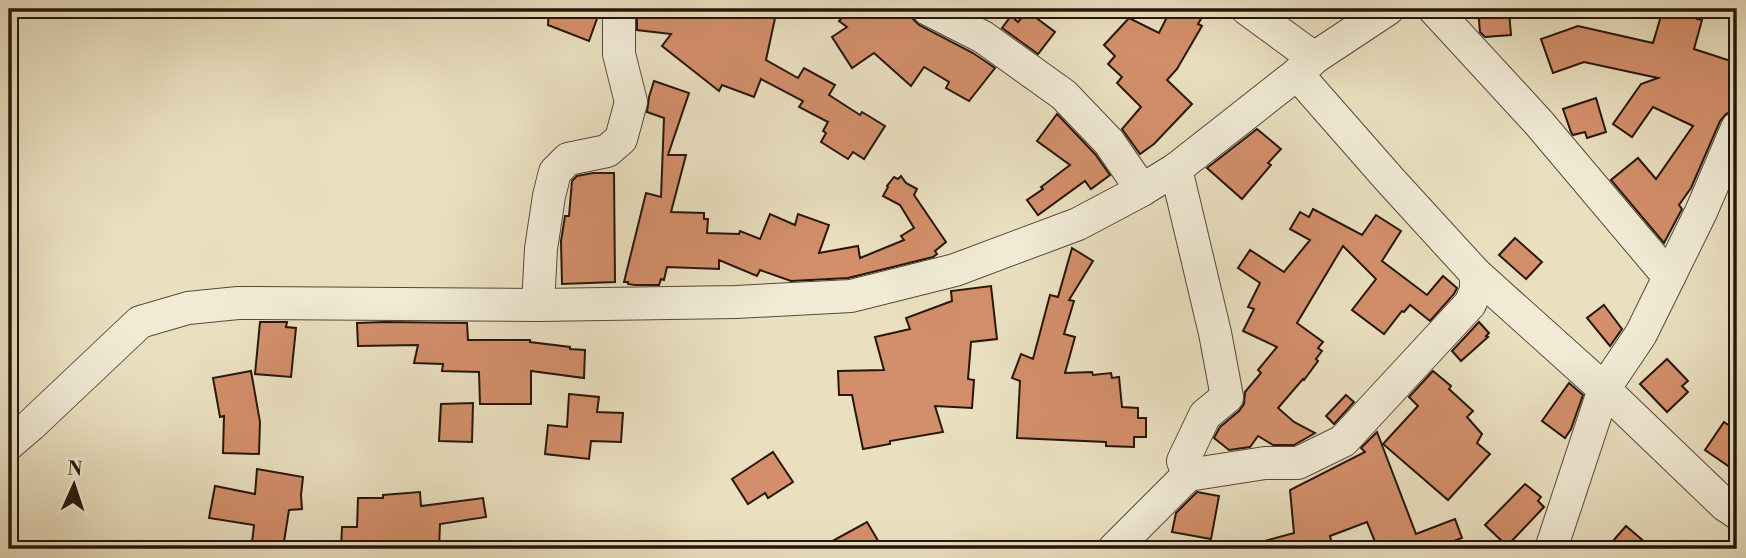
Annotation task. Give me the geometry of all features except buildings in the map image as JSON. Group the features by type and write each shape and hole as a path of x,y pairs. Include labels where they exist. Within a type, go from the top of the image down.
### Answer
{"street":[{"path":"538,305 541,249 555,172 568,159 607,151 621,139 631,102 619,54 619,9"},
{"path":"928,9 983,37 1064,95 1109,142 1142,190"},
{"path":"1247,9 1305,66 1390,180 1476,274 1604,389 1725,505 1737,513"},
{"path":"9,444 140,322 188,307 237,303 538,305 736,302 851,296 955,270 1078,224 1142,190 1176,169 1305,66 1388,9"},
{"path":"1434,9 1539,123 1669,277"},
{"path":"1552,546 1604,389 1641,334 1701,212 1737,128"},
{"path":"1176,169 1227,397 1205,415 1184,461 1188,475"},
{"path":"1114,549 1188,475 1265,463 1298,464 1343,441 1470,304 1476,290 1476,274"}]}
